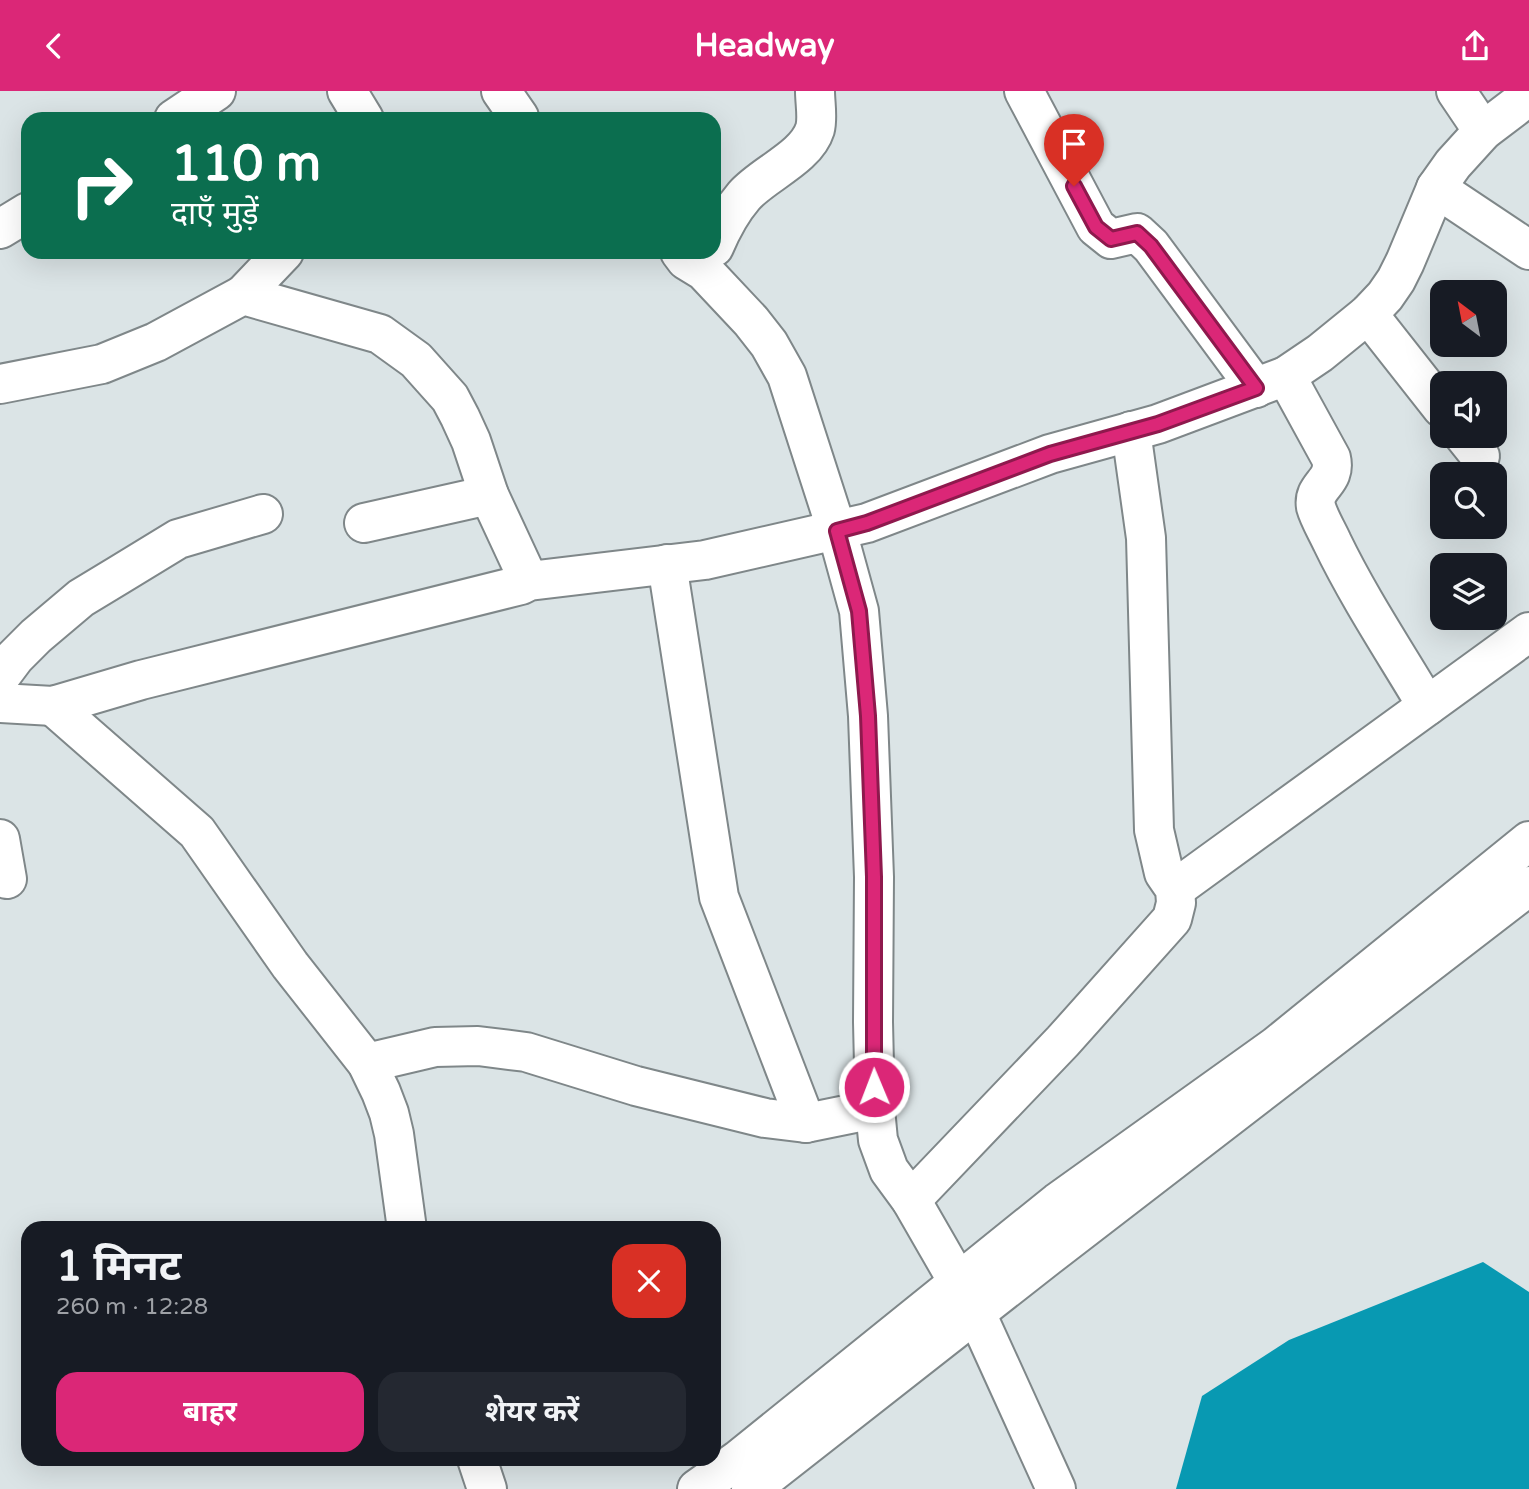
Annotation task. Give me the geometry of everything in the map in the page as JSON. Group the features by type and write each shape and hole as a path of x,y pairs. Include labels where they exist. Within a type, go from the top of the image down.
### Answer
{"street":[{"path":"184,112 216,91"},
{"path":"347,91 360,112"},
{"path":"721,227 746,194 810,139 815,127 815,91"},
{"path":"1024,91 1096,227 1111,239 1137,233 1151,246 1271,382 1331,459 1331,476 1316,496 1316,507 1343,565 1427,706"},
{"path":"1456,91 1483,131"},
{"path":"0,702 53,706 141,680 529,581 705,560 837,531 867,523 1050,454 1158,424 1271,382 1320,353 1368,314 1385,296 1396,280 1436,188 1453,164 1483,131 1529,96"},
{"path":"1436,188 1529,250"},
{"path":"0,229 21,216"},
{"path":"0,384 102,364 156,342 243,295 277,259"},
{"path":"704,259 769,344 787,376 837,531 859,611 868,716 874,877 875,1109 878,1140 889,1170 911,1200 967,1298 1056,1489"},
{"path":"243,295 380,334 416,360 450,398 460,417 489,495 529,581"},
{"path":"1368,314 1430,393"},
{"path":"911,1200 1063,1041 1172,919 1176,903 1175,889 1164,873 1154,830 1146,538 1131,431"},
{"path":"364,523 489,495"},
{"path":"0,677 36,636 81,599 118,575 178,539 263,514"},
{"path":"667,564 719,897 806,1123"},
{"path":"1175,889 1529,632"},
{"path":"53,706 197,832 290,965 367,1063 392,1124 406,1221"},
{"path":"0,839 7,879"},
{"path":"751,1489 967,1298 1058,1202 1276,1046 1529,841"},
{"path":"697,1489 967,1298 1529,886"},
{"path":"367,1063 435,1047 478,1046 526,1052 649,1089 765,1118 806,1123 875,1109"},
{"path":"479,1466 487,1489"}],"water":[{"path":"1483,1262 1529,1292 1529,1489 1176,1489 1202,1396 1289,1340"}],"route":[{"path":"874,1087 874,877 868,716 859,611 837,531 867,523 1050,454 1158,424 1256,388 1151,246 1137,233 1111,239 1096,227 1074,186"}]}
